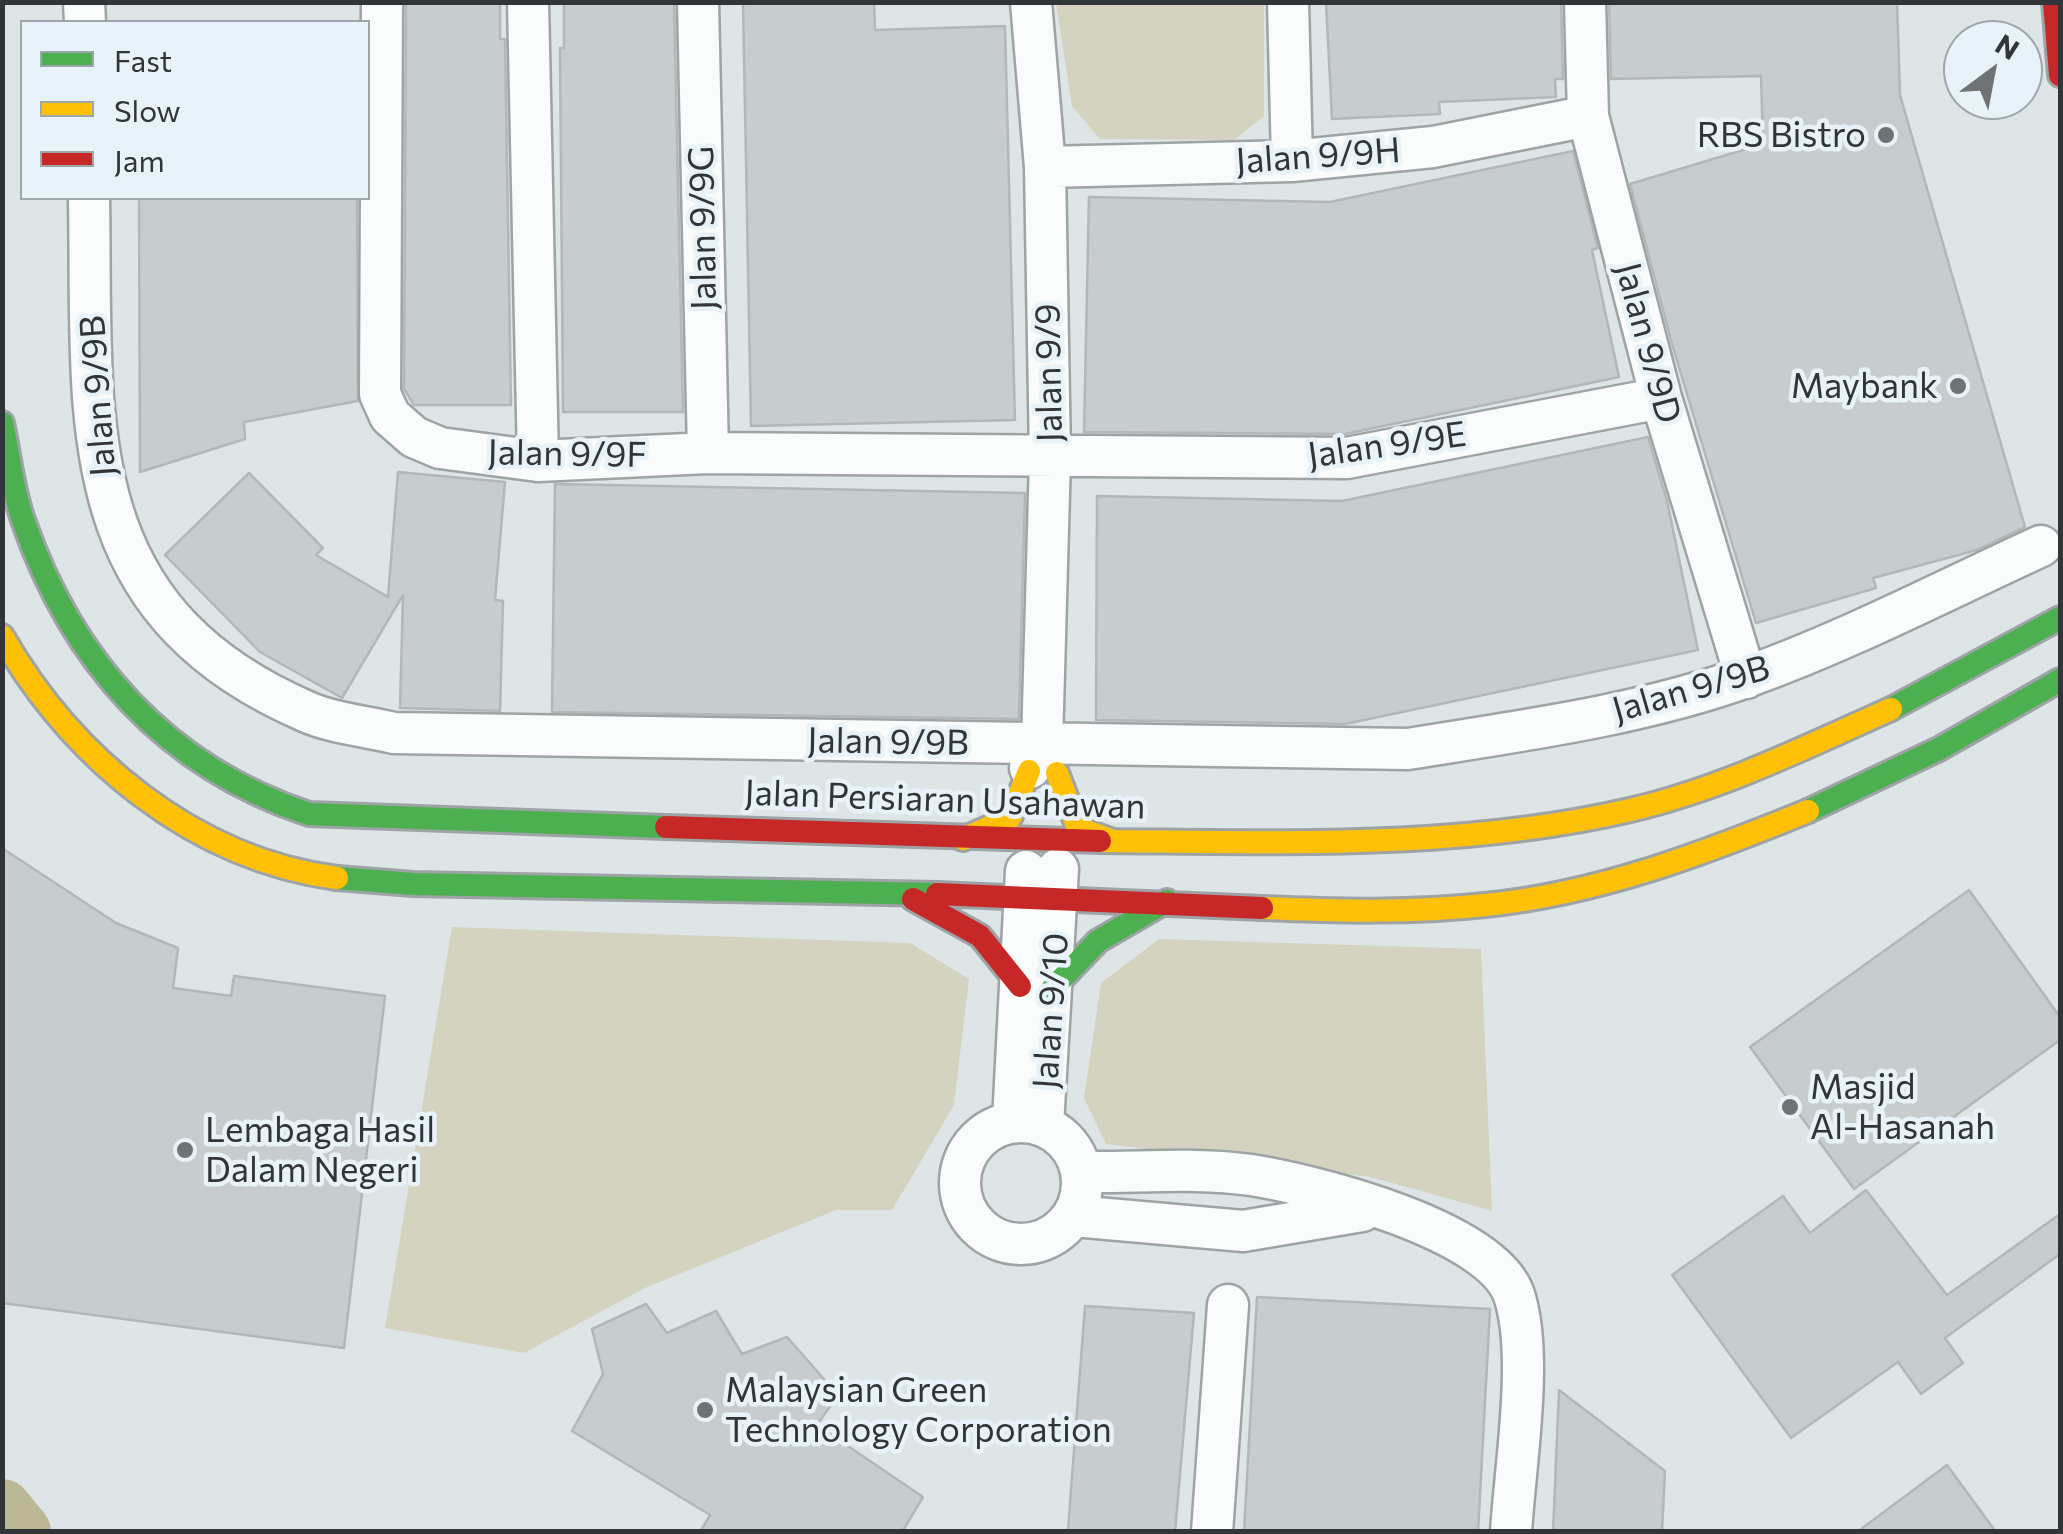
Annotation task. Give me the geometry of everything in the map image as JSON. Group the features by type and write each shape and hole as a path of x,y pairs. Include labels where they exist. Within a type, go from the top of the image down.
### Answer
{"street":[{"name":"Jalan 9/9F","path":"382,2 380,394 390,416 414,437 440,448 538,461 708,453 1050,458"},
{"path":"528,2 538,461"},
{"name":"Jalan 9/9G","path":"698,2 708,453"},
{"name":"Jalan 9/9","path":"1031,2 1044,167 1050,458 1042,840"},
{"path":"1288,2 1292,161"},
{"name":"Jalan 9/9D","path":"1585,2 1588,116 1662,398 1746,678"},
{"path":"2054,2 2060,75"},
{"name":"Jalan 9/9H","path":"1044,167 1292,161 1433,148 1588,116"},
{"name":"Jalan 9/9B","path":"88,200 93,426 107,503 138,573 168,619 230,670 306,712 394,732 991,743 1043,763 1104,745 1407,749 1569,723 1746,678 1845,638 2042,546"},
{"name":"Jalan 9/9E","path":"1050,458 1347,458 1662,398"},
{"name":"Jalan Persiaran Usahawan","path":"2,422 22,518 66,616 109,678 162,737 268,802 309,814 963,839 1113,841 1318,842 1535,828 1632,810 1747,774 1918,697 2060,618"},
{"path":"2,636 78,746 183,821 222,842 296,870 412,884 1042,897 1421,911 1542,896 1638,874 1789,818 1992,721 2060,680"},
{"path":"963,839 1011,820 1021,809 1043,763"},
{"path":"1043,763 1078,828 1113,841"},
{"name":"Jalan 9/10","path":"1028,1123 1042,840"},
{"path":"902,894 980,936 1013,971 1036,988 1098,941 1168,902"},
{"path":"1028,1123 1071,1146 1082,1172 1082,1194 1074,1216 1056,1234 1036,1243 1016,1245 988,1234 966,1213 959,1173 969,1148 987,1131 1028,1123"},
{"path":"1082,1172 1250,1175 1376,1208 1459,1238 1492,1262 1512,1290 1522,1325 1511,1532"},
{"path":"1074,1216 1242,1231 1376,1208"},
{"path":"1212,1532 1228,1305"}],"green space":[{"path":"1056,3 1264,3 1264,116 1234,140 1100,139 1072,106"},
{"path":"452,927 910,943 969,979 954,1105 892,1210 836,1210 645,1288 524,1353 385,1328"},
{"path":"1159,939 1481,949 1492,1211 1371,1177 1106,1144 1084,1098 1101,983"}],"building":[{"path":"406,2 500,2 500,39 505,39 511,405 414,405 404,389"},
{"path":"564,2 674,2 683,412 563,412 560,48 564,48"},
{"path":"743,2 874,2 875,30 1005,26 1015,420 751,426"},
{"path":"1326,2 1561,2 1563,79 1555,79 1556,97 1439,102 1440,114 1332,119"},
{"path":"1609,2 1897,2 1900,95 2025,527 1977,550 1873,578 1876,588 1756,623 1672,344 1630,184 1763,144 1761,76 1611,79"},
{"path":"1573,151 1598,248 1592,250 1619,377 1345,434 1084,432 1089,197 1330,202"},
{"path":"139,200 357,200 358,401 244,422 245,439 140,472"},
{"path":"1648,437 1667,501 1698,650 1345,724 1096,720 1097,496 1342,501"},
{"path":"398,472 505,482 495,600 503,601 500,711 400,708 403,595 342,698 260,652 165,555 249,473 323,548 316,555 388,597"},
{"path":"555,484 1025,493 1019,719 552,712"},
{"name":"Lembaga Hasil Dalam Negeri","path":"2,848 116,923 178,948 173,988 231,996 234,976 385,996 344,1348 2,1303"},
{"path":"1969,890 2060,1017 2060,1040 1854,1189 1750,1047"},
{"path":"1866,1190 1947,1295 2060,1214 2060,1254 1945,1338 1963,1363 1921,1394 1898,1362 1791,1438 1672,1275 1783,1196 1810,1233"},
{"path":"1257,1297 1490,1309 1478,1532 1244,1532"},
{"name":"Malaysian Green Technology Corporation","path":"646,1304 667,1333 716,1311 742,1354 787,1337 838,1395 817,1425 923,1497 902,1532 700,1532 710,1515 572,1431 603,1374 592,1329"},
{"path":"1085,1306 1194,1313 1175,1532 1068,1530"},
{"path":"1559,1390 1665,1471 1662,1532 1553,1532"},
{"path":"1947,1465 1996,1532 1857,1532"}],"waterway":[{"path":"2,1509 21,1532"}],"traffic: fast":[{"path":"2,423 23,520 68,619 97,663 131,703 169,738 211,768 258,794 309,814 666,827"},
{"path":"1891,709 2060,618"},
{"path":"1808,811 1939,749 2060,680"},
{"path":"337,878 413,884 937,894"},
{"path":"1052,989 1098,941 1167,901"}],"traffic: slow":[{"path":"2,636 64,723 142,796 186,825 234,849 284,867 337,878"},
{"path":"1100,841 1366,841 1433,838 1565,823 1697,791 1891,709"},
{"path":"963,839 1010,818 1029,771"},
{"path":"1057,773 1078,828 1113,841"},
{"path":"1262,908 1401,910 1527,900 1650,870 1808,811"}],"traffic: jam":[{"path":"2054,2 2060,75"},
{"path":"666,827 1100,841"},
{"path":"937,894 1262,908"},
{"path":"913,899 980,936 1020,986"}],"place":[{"name":"RBS Bistro","path":"1886,135"},
{"name":"Maybank","path":"1958,386"},
{"name":"Masjid Al-Hasanah","path":"1790,1107"},
{"name":"Lembaga Hasil Dalam Negeri","path":"185,1150"},
{"name":"Malaysian Green Technology Corporation","path":"705,1410"}]}
